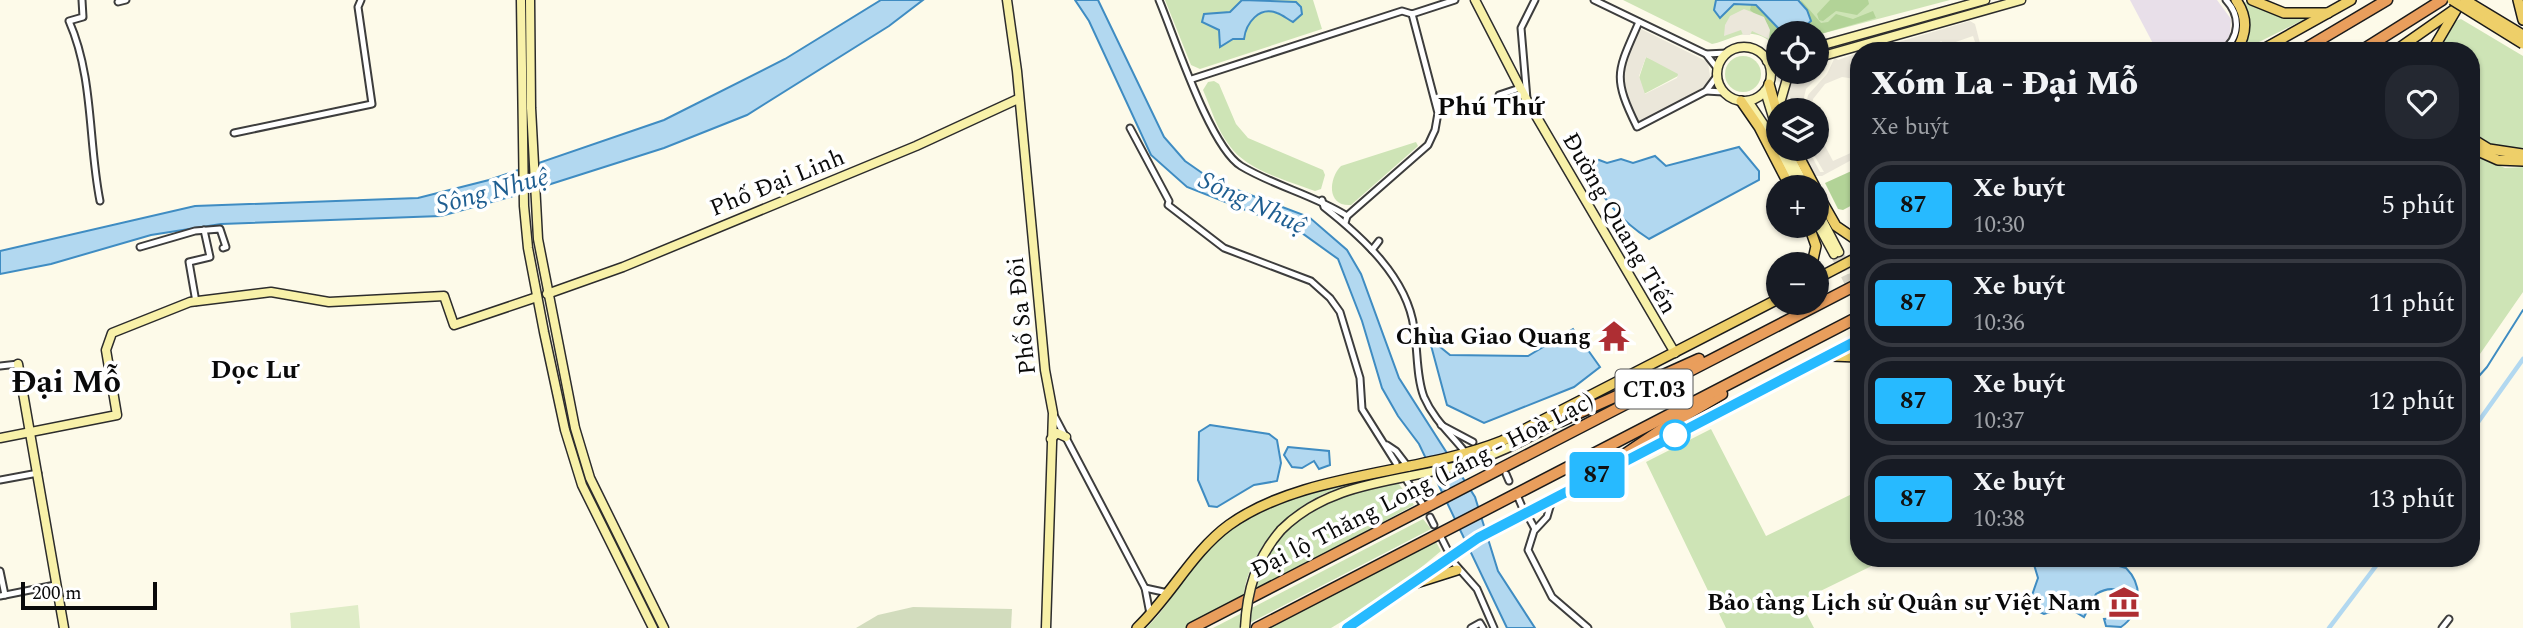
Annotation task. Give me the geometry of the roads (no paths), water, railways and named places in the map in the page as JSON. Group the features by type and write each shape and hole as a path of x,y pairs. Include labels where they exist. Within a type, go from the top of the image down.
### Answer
{"highway":[{"path":"2316,42 2387,0"},
{"path":"2375,42 2442,0"},
{"name":"Đại lộ Thăng Long (Láng - Hoà Lạc)","path":"1192,628 1850,288"},
{"path":"1560,421 1836,295"},
{"name":"Đại lộ Thăng Long (Láng - Hoà Lạc)","path":"1257,628 1850,321"},
{"path":"1581,484 1664,428 1835,329"}],"main road":[{"path":"2236,0 2245,20 2240,42"},
{"path":"2252,0 2284,13 2330,13"},
{"path":"2277,42 2351,0"},
{"path":"2406,42 2455,4 2466,0 2523,35"},
{"path":"2518,0 2523,20"},
{"path":"2455,4 2523,44"},
{"path":"2436,42 2455,4"},
{"path":"1767,87 1771,98"},
{"path":"1744,101 1784,175"},
{"path":"2480,144 2489,149 2523,154"},
{"path":"2480,152 2498,160 2523,161"},
{"path":"1829,213 1836,226 1850,235"},
{"path":"1829,272 1850,261"},
{"path":"1138,628 1214,537 1256,508 1288,494 1459,461 1466,454 1502,441 1766,305"},
{"path":"1351,627 1492,530 1850,345"},
{"path":"1830,356 1850,357"},
{"path":"1560,421 1610,387"},
{"path":"1414,583 1456,566"}],"street":[{"path":"82,0 83,17 69,21 83,64 93,166 100,201"},
{"path":"118,2 126,0"},
{"path":"234,132 372,104 362,44 359,7 361,0"},
{"path":"521,0 535,204 547,294 572,413 590,478 664,628"},
{"path":"530,0 523,159 524,206 537,297 562,415 582,485 653,628"},
{"name":"Phố Sa Đôi","path":"1007,0 1048,392 1053,413 1046,628"},
{"path":"1159,0 1220,145 1231,158 1251,171 1322,200 1347,216"},
{"path":"1192,79 1402,11 1412,14 1455,0"},
{"name":"Đường Quang Tiến","path":"1475,0 1527,102 1675,352"},
{"path":"1527,102 1521,28 1535,0"},
{"path":"1594,0 1706,54 1727,53 1747,47 1766,59"},
{"path":"1829,43 1985,0"},
{"path":"1872,42 2021,0"},
{"path":"2226,0 2235,13 2237,26 2230,42"},
{"path":"1345,223 1347,216 1428,145 1435,130 1438,113 1412,14"},
{"path":"1639,22 1620,65 1619,77 1620,93 1637,127 1706,92 1723,92 1744,101 1766,130"},
{"path":"1863,34 1865,42"},
{"path":"1829,54 1850,48"},
{"path":"1706,92 1727,53"},
{"path":"1706,54 1717,72 1723,92"},
{"path":"1768,84 1770,98"},
{"path":"1744,101 1767,87"},
{"path":"1499,95 1520,88"},
{"name":"Phố Đại Linh","path":"547,294 623,267 903,151 1018,99"},
{"path":"1130,128 1169,201 1168,205 1179,216 1224,248 1315,284 1334,302 1360,378 1362,410 1396,463"},
{"path":"1322,200 1324,207 1345,223 1385,264 1411,313 1423,394 1441,425 1466,454"},
{"path":"196,302 189,262 211,257 204,230"},
{"path":"140,247 204,230 222,230 226,247 223,248"},
{"path":"1827,238 1836,253 1829,237"},
{"path":"1372,250 1379,241"},
{"path":"0,438 117,415 106,350 112,333 196,302 271,292 329,302 444,296 454,326 537,297"},
{"path":"0,366 18,364 64,628"},
{"path":"562,415 572,413"},
{"path":"1053,413 1145,588 1150,616"},
{"path":"1459,461 1501,451 1560,421"},
{"path":"1441,425 1473,442"},
{"path":"1051,439 1057,433 1066,437"},
{"path":"1384,443 1417,469"},
{"path":"1495,457 1500,464"},
{"path":"1245,628 1248,593 1256,569 1281,530 1304,509 1334,494 1417,469"},
{"path":"0,480 39,473"},
{"path":"1506,474 1509,481"},
{"path":"1406,481 1422,503"},
{"path":"1517,495 1524,509"},
{"path":"1553,498 1547,517 1535,529 1528,550 1534,567 1552,597 1588,628"},
{"path":"1430,517 1434,525"},
{"path":"1529,518 1535,529"},
{"path":"1441,537 1447,550"},
{"path":"1456,566 1477,589 1494,628"},
{"path":"0,571 3,596 55,585"},
{"path":"1145,588 1168,593"},
{"path":"2442,628 2449,619"},
{"path":"1471,628 1480,623 1483,628"}],"water":[{"name":"Sông Nhuệ","path":"881,0 923,0 889,26 747,115 664,148 510,197 441,216 221,224 151,235 51,264 0,274 0,251 195,206 418,198 489,180 664,120 785,59"},
{"name":"Sông Nhuệ","path":"1075,0 1098,0 1164,137 1185,161 1205,175 1232,188 1309,217 1347,250 1361,274 1399,378 1475,497 1498,571 1535,628 1507,628 1419,444 1382,388 1362,321 1338,259 1299,231 1187,187 1151,155 1089,21"},
{"path":"1242,0 1296,2 1301,7 1302,14 1293,22 1270,11 1259,14 1247,27 1244,39 1233,39 1220,47 1219,30 1202,22 1204,14 1230,12"},
{"path":"1716,0 1798,0 1807,10 1811,21 1771,21 1756,5 1734,4 1720,18 1714,10"},
{"path":"1739,147 1759,171 1759,180 1649,239 1613,208 1599,188 1590,167 1599,160 1607,163 1621,159 1633,163 1655,156 1666,166"},
{"path":"1573,329 1600,367 1574,387 1484,423 1447,405 1429,338 1450,355 1528,356"},
{"path":"1210,425 1269,434 1277,440 1281,463 1277,481 1254,485 1217,507 1209,506 1198,480 1199,432"},
{"path":"1288,447 1329,451 1330,465 1319,469 1314,461 1302,468 1292,467 1284,455"},
{"path":"2035,567 2126,568 2136,583 2136,607 2121,627 2106,626 2104,619 2119,618 2127,611 2127,598 2113,589 2096,594 2084,617 2067,607 2044,614 2037,611 2031,598 2038,578"}],"waterway":[{"path":"2480,375 2523,310"},
{"path":"2480,419 2523,359"},
{"path":"2329,628 2375,567"}],"tunnel":[{"path":"1839,252 1850,273"},
{"path":"1834,254 1850,286"}],"place":[{"name":"Chùa Giao Quang","path":"1614,336"},
{"name":"Bảo tàng Lịch sử Quân sự Việt Nam","path":"2124,602"}],"district":[{"name":"Phú Thứ","path":"1490,106"},
{"name":"Dọc Lư","path":"254,369"},
{"name":"Đại Mỗ","path":"66,381"}]}
